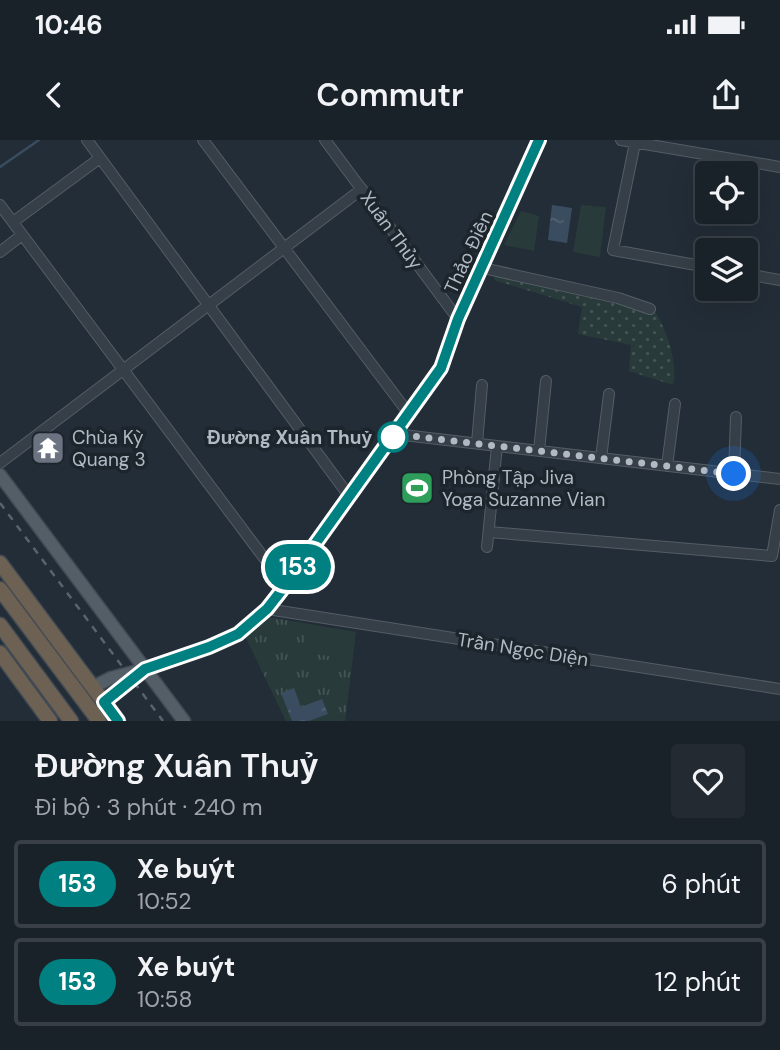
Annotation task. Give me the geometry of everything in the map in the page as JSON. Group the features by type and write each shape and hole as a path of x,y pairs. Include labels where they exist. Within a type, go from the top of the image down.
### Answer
{"highway":[{"path":"0,563 118,721"},
{"path":"0,589 99,721"},
{"path":"0,625 71,721"},
{"path":"0,653 51,721"}],"main road":[{"name":"Thảo Điền","path":"93,687 111,678 145,669 238,634 267,609 441,368 458,319 539,140"},
{"path":"0,475 184,721"},
{"name":"Thảo Điền","path":"104,702 145,669"}],"street":[{"path":"87,140 349,496"},
{"path":"203,140 409,414"},
{"name":"Xuân Thủy","path":"325,140 458,319"},
{"path":"621,140 780,167"},
{"path":"635,143 613,250 695,265"},
{"path":"13,222 100,158"},
{"path":"0,463 362,189"},
{"path":"0,205 285,586"},
{"path":"0,252 22,235"},
{"path":"483,268 618,298 650,309"},
{"path":"758,276 780,280"},
{"path":"539,451 546,381"},
{"path":"477,443 482,385"},
{"path":"601,458 609,394"},
{"path":"667,466 675,404"},
{"path":"734,474 736,417"},
{"path":"395,434 780,479"},
{"path":"487,547 497,446"},
{"path":"489,532 772,556 780,510"},
{"name":"Trần Ngọc Diện","path":"267,609 780,689"}],"green space":[{"path":"581,205 606,207 600,257 573,252"},
{"path":"521,211 539,216 534,251 504,245"},
{"path":"496,272 651,306 670,344 674,366 673,385 629,371 631,345 578,334 582,307 494,280"},
{"path":"268,617 356,632 345,721 286,721 245,636"},
{"path":"308,629 351,636 347,659 304,652"}],"water":[{"path":"552,205 572,208 567,243 548,240"},
{"path":"294,688 301,707 322,699 328,714 309,721 292,721 281,693"}],"waterway":[{"path":"0,167 39,140"}],"railway":[{"path":"0,503 163,721"}],"bus line":[{"name":"153","path":"118,721 104,702 145,669 238,634 267,609 285,586 441,368 458,319 539,140"}],"place":[{"name":"Đường Xuân Thuỷ","path":"393,437"},
{"name":"Chùa Kỳ Quang 3","path":"48,448"},
{"name":"Phòng Tập Jiva Yoga Suzanne Vian","path":"417,488"}],"route":[{"path":"393,437 395,434 734,474"}]}
